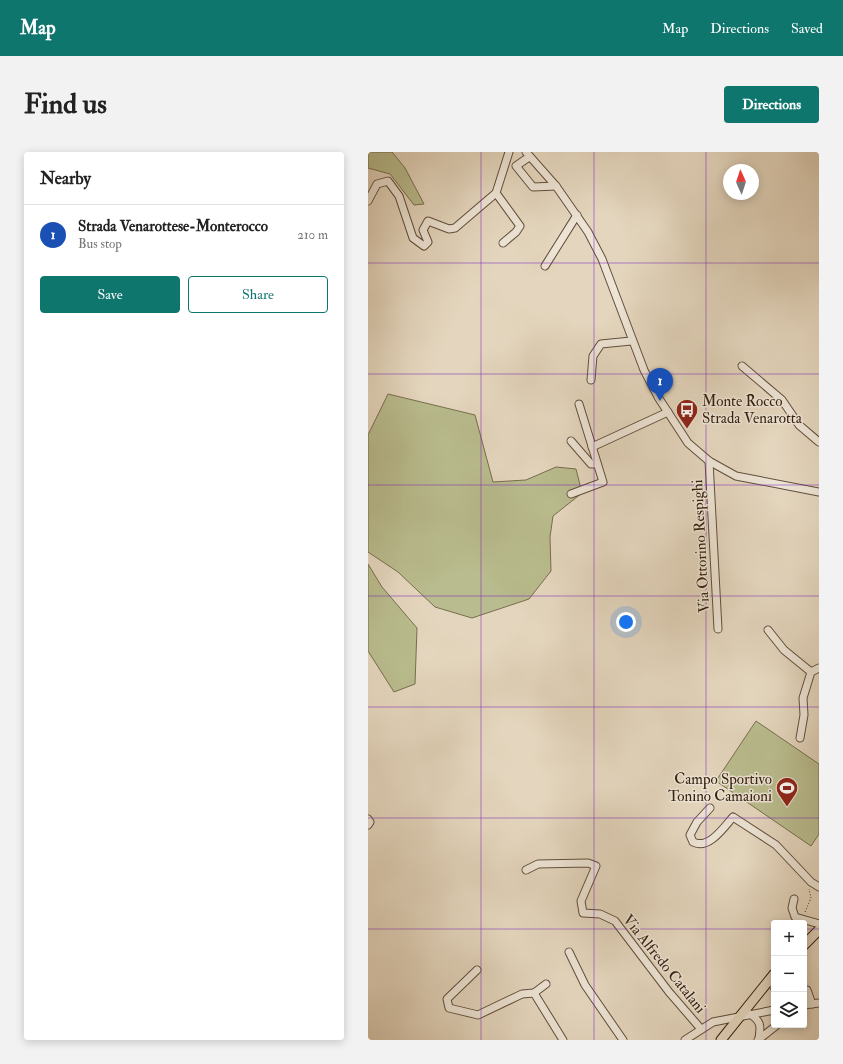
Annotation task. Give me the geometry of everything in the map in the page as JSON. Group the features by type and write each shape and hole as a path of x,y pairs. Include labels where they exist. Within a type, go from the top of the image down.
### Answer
{"main road":[{"path":"807,942 819,930"},
{"path":"721,1040 771,978"}],"street":[{"path":"368,202 377,184 388,181 399,196 413,238 424,246 428,242 423,230 428,221 449,229 455,228 496,193 509,152"},
{"path":"556,186 533,187 516,166 527,154 556,186 588,232 602,259 631,341 644,370 688,443 709,461 736,476 819,492"},
{"path":"496,193 520,226 516,232 503,243"},
{"path":"545,266 577,215"},
{"path":"591,380 593,356 601,344 631,341"},
{"path":"742,366 782,400 799,425 819,442"},
{"path":"571,494 603,482 579,404"},
{"path":"592,447 668,412"},
{"path":"571,441 591,464 597,464"},
{"name":"Via Ottorino Respighi","path":"709,461 718,629"},
{"path":"768,630 784,650 811,672"},
{"path":"800,738 804,715 803,698 811,672 819,668"},
{"path":"710,808 697,822 690,835 690,839 696,844 712,840 733,817 776,845 811,882 819,887"},
{"path":"368,819 370,822 368,825"},
{"name":"Via Alfredo Catalani","path":"526,870 538,864 588,863 596,866 581,901 583,913 600,914 615,921 669,992 701,1029"},
{"path":"794,899 792,908 795,920"},
{"path":"807,922 819,924"},
{"path":"568,952 585,985 623,1040"},
{"path":"477,970 447,999 450,1008 478,1015 522,994 534,993 546,984"},
{"path":"807,990 816,1003"},
{"path":"534,993 563,1040"},
{"path":"685,1040 713,1022 771,1010"},
{"path":"750,1014 759,1020 761,1027 759,1039"},
{"path":"759,1039 773,1028"}],"path":[{"path":"803,920 811,898 809,889 811,882"}],"green space":[{"path":"368,152 392,152 405,168 424,204 414,205 390,174 368,168"},
{"path":"388,394 475,415 493,482 526,480 556,467 576,469 582,493 553,516 550,537 551,571 529,599 472,618 435,607 398,572 368,552 368,435"},
{"path":"368,564 382,587 417,628 415,684 394,692 368,651"},
{"name":"Campo Sportivo Tonino Camaioni","path":"756,721 819,764 819,834 811,846 716,781"}],"place":[{"name":"Strada Venarottese-Monterocco","path":"660,401"},
{"name":"Monte Rocco Strada Venarotta","path":"687,430"},
{"name":"Campo Sportivo Tonino Camaioni","path":"787,808"}]}
